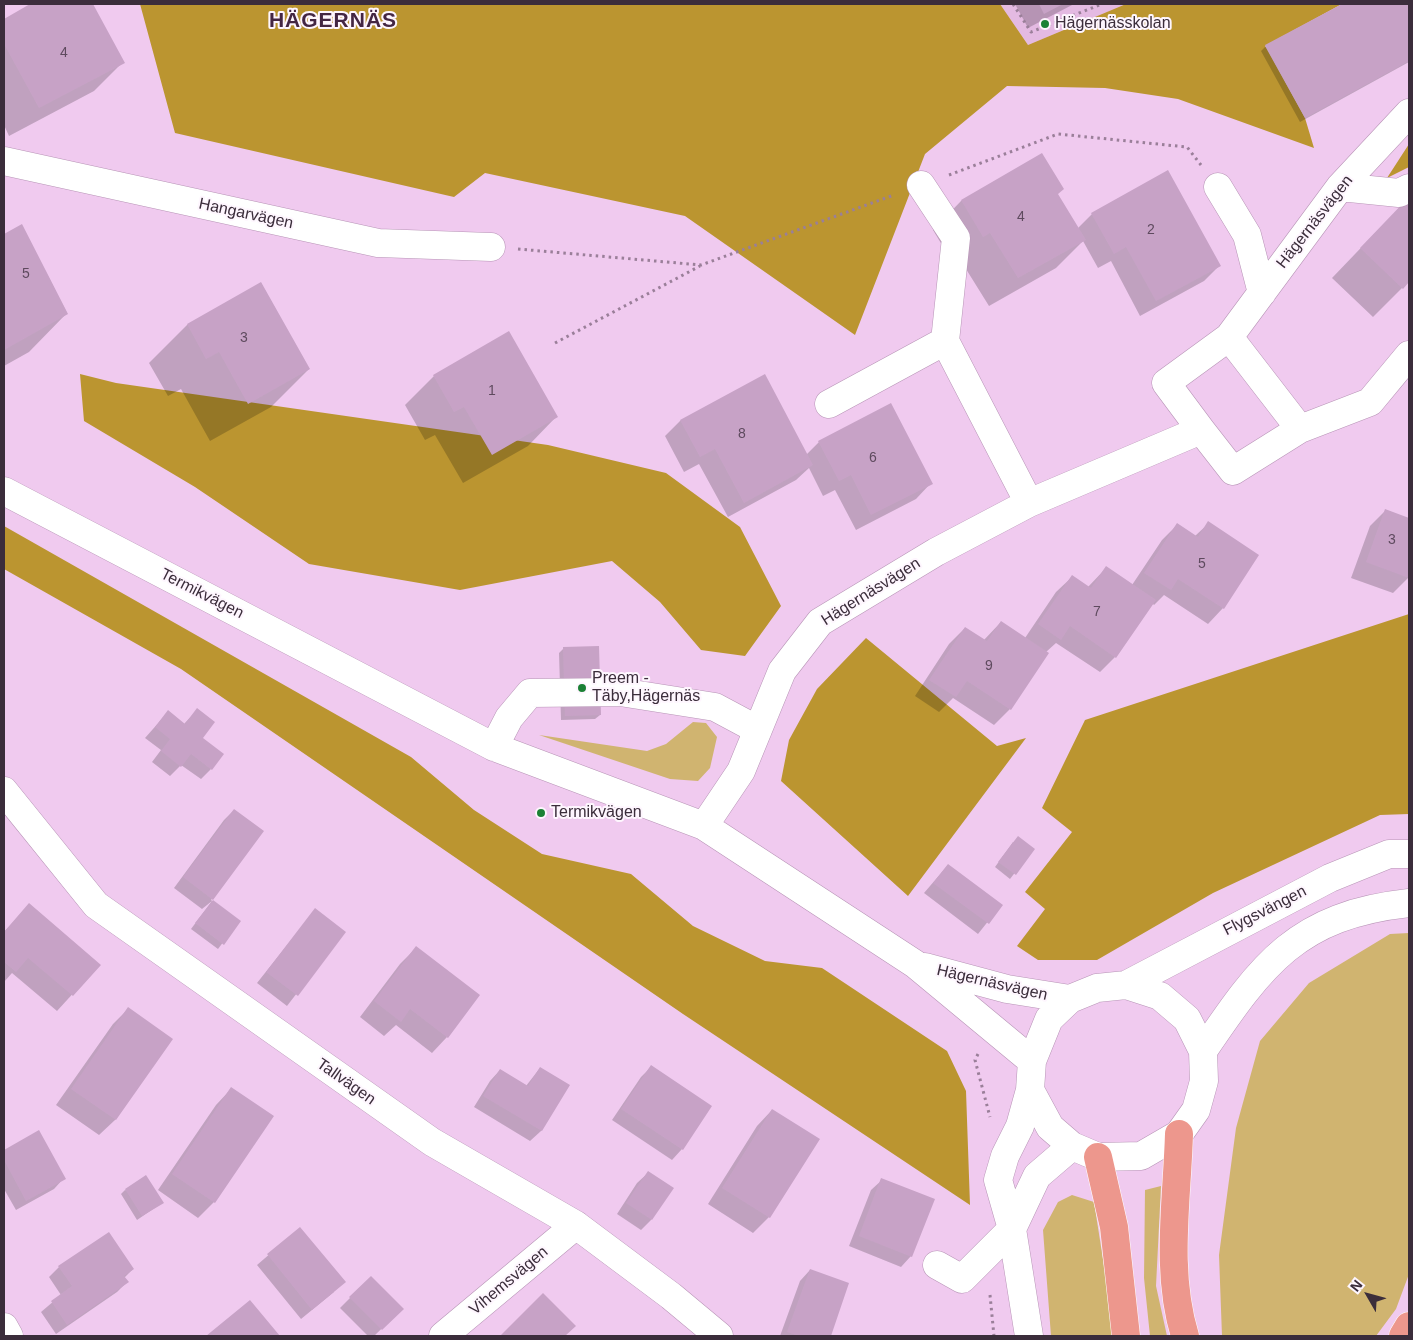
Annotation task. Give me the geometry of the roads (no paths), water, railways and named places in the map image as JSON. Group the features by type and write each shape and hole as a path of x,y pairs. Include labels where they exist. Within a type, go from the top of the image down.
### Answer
{"highway":[{"path":"1179,1134 1173,1276 1177,1311 1185,1336"},
{"path":"1098,1157 1114,1227 1126,1336"},
{"path":"1403,1336 1409,1326"}],"street":[{"name":"Hägernäsvägen","path":"1409,113 1340,187 1229,337 1166,383 1233,471 1300,429 1370,402 1409,355"},
{"name":"Hangarvägen","path":"4,161 378,243 491,247"},
{"path":"922,186 956,238 945,341 1029,503"},
{"path":"1218,187 1247,234 1262,293"},
{"path":"1340,187 1400,193 1409,188"},
{"path":"1229,337 1300,429"},
{"path":"829,404 945,341"},
{"path":"1370,402 1409,386"},
{"name":"Hägernäsvägen","path":"1032,1061 914,964 704,826 740,772 782,671 820,622 936,552 1029,503 1200,430"},
{"name":"Termikvägen","path":"4,491 494,747 704,826"},
{"path":"494,747 509,718 530,693 620,692 715,706 758,730"},
{"name":"Tallvägen","path":"4,790 96,905 432,1142 576,1225 671,1296 719,1336"},
{"name":"Flygsvängen","path":"1126,985 1330,878 1389,854 1409,854"},
{"path":"1202,1051 1245,990 1275,956 1312,930 1358,911 1409,903"},
{"name":"Hägernäsvägen","path":"914,964 1007,989 1070,999"},
{"path":"1029,1336 1012,1229 998,1180 1005,1156 1020,1126 1030,1090 1032,1061 1049,1019 1070,999 1097,988 1126,985 1160,996 1187,1019 1202,1051 1204,1081 1196,1110 1179,1134 1141,1156 1098,1157 1072,1146 1050,1126 1030,1090"},
{"path":"937,1265 962,1278 1012,1229 1037,1176 1072,1146"},
{"name":"Vihemsvägen","path":"443,1336 576,1225"},
{"path":"4,1327 9,1336"}],"place":[{"name":"Hägernässkolan","path":"1045,24"},
{"name":"Preem - Täby,Hägernäs","path":"582,688"},
{"name":"Termikvägen","path":"541,813"}],"district":[{"name":"HÄGERNÄS","path":"333,21"}]}
